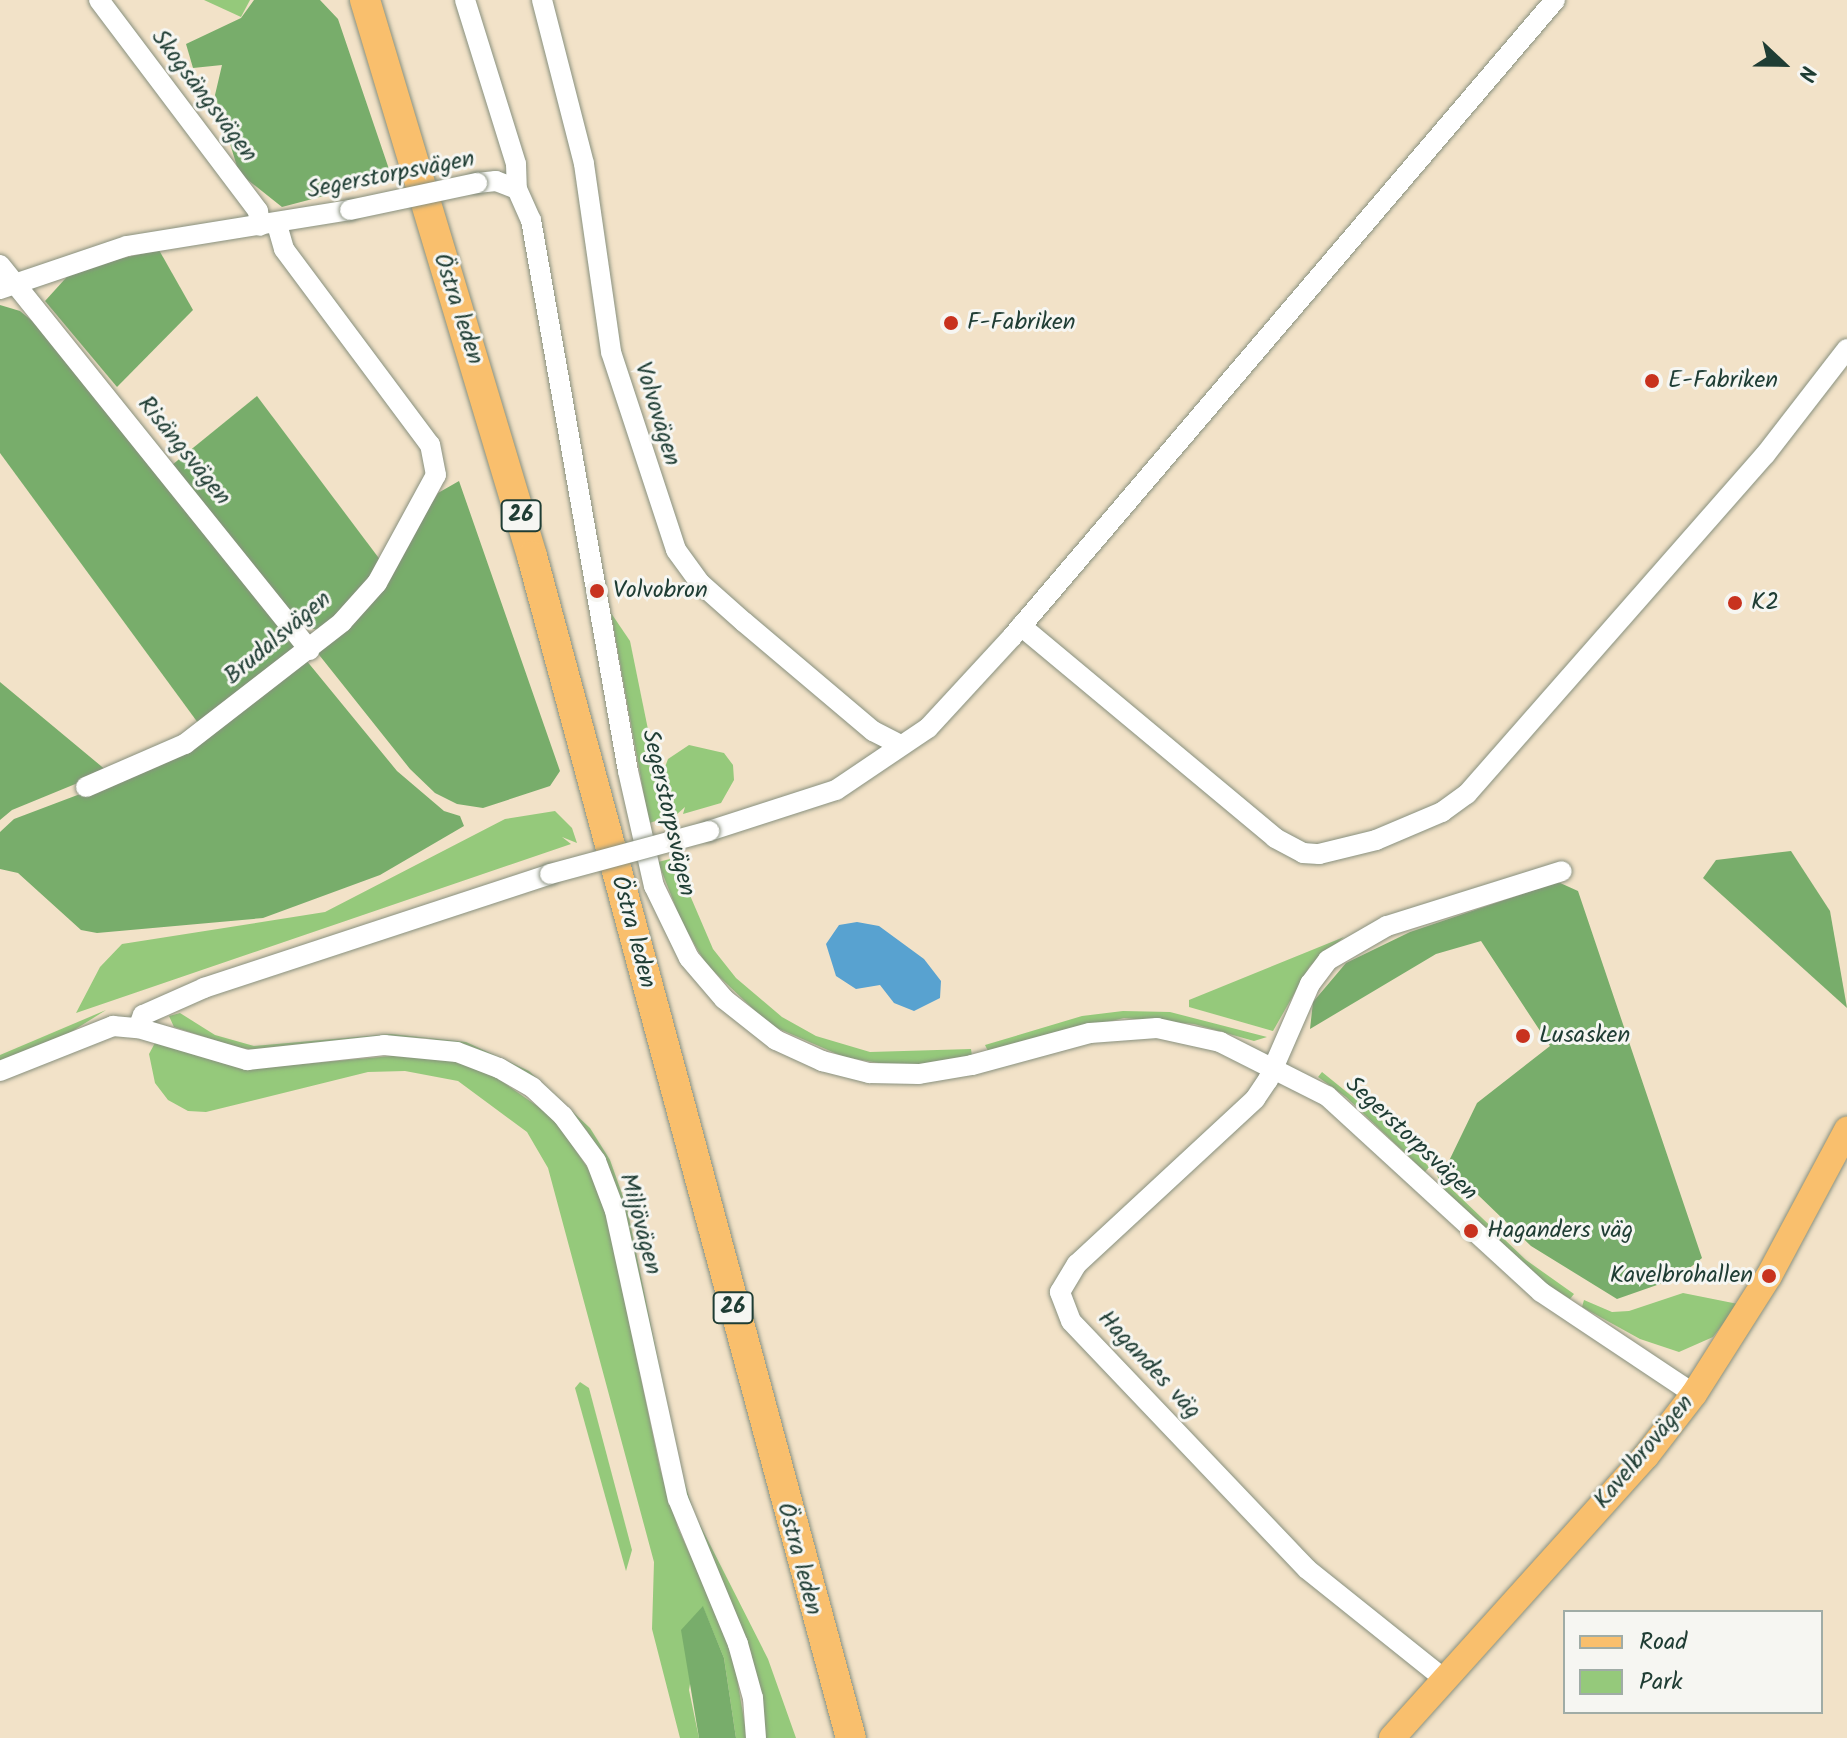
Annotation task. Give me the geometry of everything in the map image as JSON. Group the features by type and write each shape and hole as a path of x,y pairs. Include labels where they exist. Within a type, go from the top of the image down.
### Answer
{"highway":[{"name":"Östra leden","path":"353,0 403,130"},
{"name":"Östra leden","path":"365,0 532,556 851,1738"}],"main road":[{"name":"Kavelbrovägen","path":"1392,1738 1646,1456 1694,1394 1839,1164 1847,1130"}],"street":[{"name":"Skogsängsvägen","path":"99,0 268,225"},
{"path":"465,0 516,164 517,189"},
{"name":"Volvovägen","path":"542,0 584,164 611,352 676,550 700,583 784,657 873,731 899,744"},
{"path":"0,1071 113,1026 138,1028 143,1015 172,1000 550,874 709,831 836,790 868,773 899,744 928,728 1021,626 1555,0"},
{"name":"Segerstorpsvägen","path":"8,287 127,246 268,225 477,183 496,181 517,189 531,220 630,783 654,886 689,958 724,999 776,1040 822,1061 869,1073 919,1074 1090,1033 1157,1028 1220,1042 1274,1066 1327,1096 1541,1292 1694,1394"},
{"name":"Brudalsvägen","path":"86,787 185,744 310,650 377,583 430,488 437,464 430,445 268,225"},
{"name":"Risängsvägen","path":"0,265 8,287 310,650"},
{"path":"1021,626 1275,838 1303,853 1319,854 1376,840 1442,812 1467,794 1765,455 1847,349"},
{"name":"Hagandes väg","path":"1443,1678 1307,1569 1063,1306 1060,1292 1077,1264 1255,1099 1274,1066 1310,984 1348,944 1448,905 1562,871"},
{"name":"Miljövägen","path":"138,1028 247,1060 384,1045 457,1052 499,1068 533,1088 563,1116 596,1161 615,1211 678,1499 738,1644 753,1698 756,1738"}],"green space":[{"path":"204,0 250,0 241,17"},
{"path":"254,0 320,0 338,19 392,178 282,207 239,173 215,95 222,65 193,68 186,44 241,18"},
{"path":"159,250 193,310 117,387 45,301 74,269"},
{"path":"0,305 20,311 47,333 299,652 201,727 0,453"},
{"path":"257,396 381,561 340,616 319,630 298,626 172,465"},
{"path":"459,481 560,771 550,786 483,808 457,804 435,793 410,769 316,651 391,569 438,493"},
{"path":"611,613 630,641 666,818 649,823"},
{"path":"306,660 397,771 444,811 460,816 464,826 380,875 263,918 97,933 81,930 18,873 0,869 0,832 14,819 141,771"},
{"path":"0,682 107,771 12,810 0,820"},
{"path":"689,745 724,753 733,765 734,780 721,803 683,814 685,807 675,816 665,767 668,759"},
{"path":"555,811 572,828 577,843 562,837 571,844 76,1013 100,967 122,944 325,912 505,819"},
{"path":"1791,851 1830,911 1847,1008 1703,878 1716,860"},
{"path":"674,858 713,949 736,978 782,1017 816,1036 870,1052 971,1049 972,1056 932,1064 885,1064 844,1057 770,1025 706,964 682,923 658,862"},
{"path":"1558,882 1578,891 1702,1258 1677,1278 1617,1299 1531,1246 1447,1165 1477,1103 1550,1046 1481,941 1436,954 1310,1029 1313,1002 1346,963 1410,932"},
{"path":"1344,937 1310,966 1273,1031 1189,1007 1189,1000"},
{"path":"106,1010 63,1037 0,1062 0,1055"},
{"path":"1123,1011 1170,1012 1267,1037 1254,1041 1194,1024 1124,1018 988,1051 985,1045 1082,1016"},
{"path":"180,1013 215,1035 254,1046 391,1034 466,1042 529,1071 590,1128 610,1160 627,1208 680,1468 694,1513 768,1659 796,1738 765,1738 751,1652 690,1514 606,1163 587,1131 562,1103 464,1046 426,1038 383,1037 263,1050 239,1048 174,1027 169,1016"},
{"path":"156,1041 225,1064 258,1068 414,1054 455,1061 497,1078 553,1117 593,1176 604,1203 660,1469 678,1528 732,1648 747,1738 736,1738 724,1658 703,1607 689,1690 699,1738 680,1738 652,1629 654,1562 548,1168 527,1132 458,1081 405,1071 368,1072 206,1112 188,1111 168,1100 155,1083 149,1054"},
{"path":"1322,1072 1401,1136 1429,1167 1425,1172 1346,1097 1318,1077"},
{"path":"1437,1175 1526,1260 1574,1294 1570,1299 1537,1278 1444,1193"},
{"path":"1683,1293 1738,1304 1713,1337 1679,1352 1640,1339 1582,1307 1584,1300 1612,1312 1629,1311"},
{"path":"580,1382 589,1388 632,1550 626,1571 575,1388"},
{"path":"703,1606 724,1658 736,1738 699,1738 681,1630"}],"water":[{"path":"857,922 879,926 924,959 941,981 940,998 914,1011 894,1003 880,985 856,989 836,976 826,944 839,925"}],"place":[{"name":"F-Fabriken","path":"951,323"},
{"name":"E-Fabriken","path":"1652,381"},
{"name":"Volvobron","path":"597,591"},
{"name":"K2","path":"1735,603"},
{"name":"Lusasken","path":"1523,1036"},
{"name":"Haganders väg","path":"1471,1231"},
{"name":"Kavelbrohallen","path":"1769,1276"}]}
